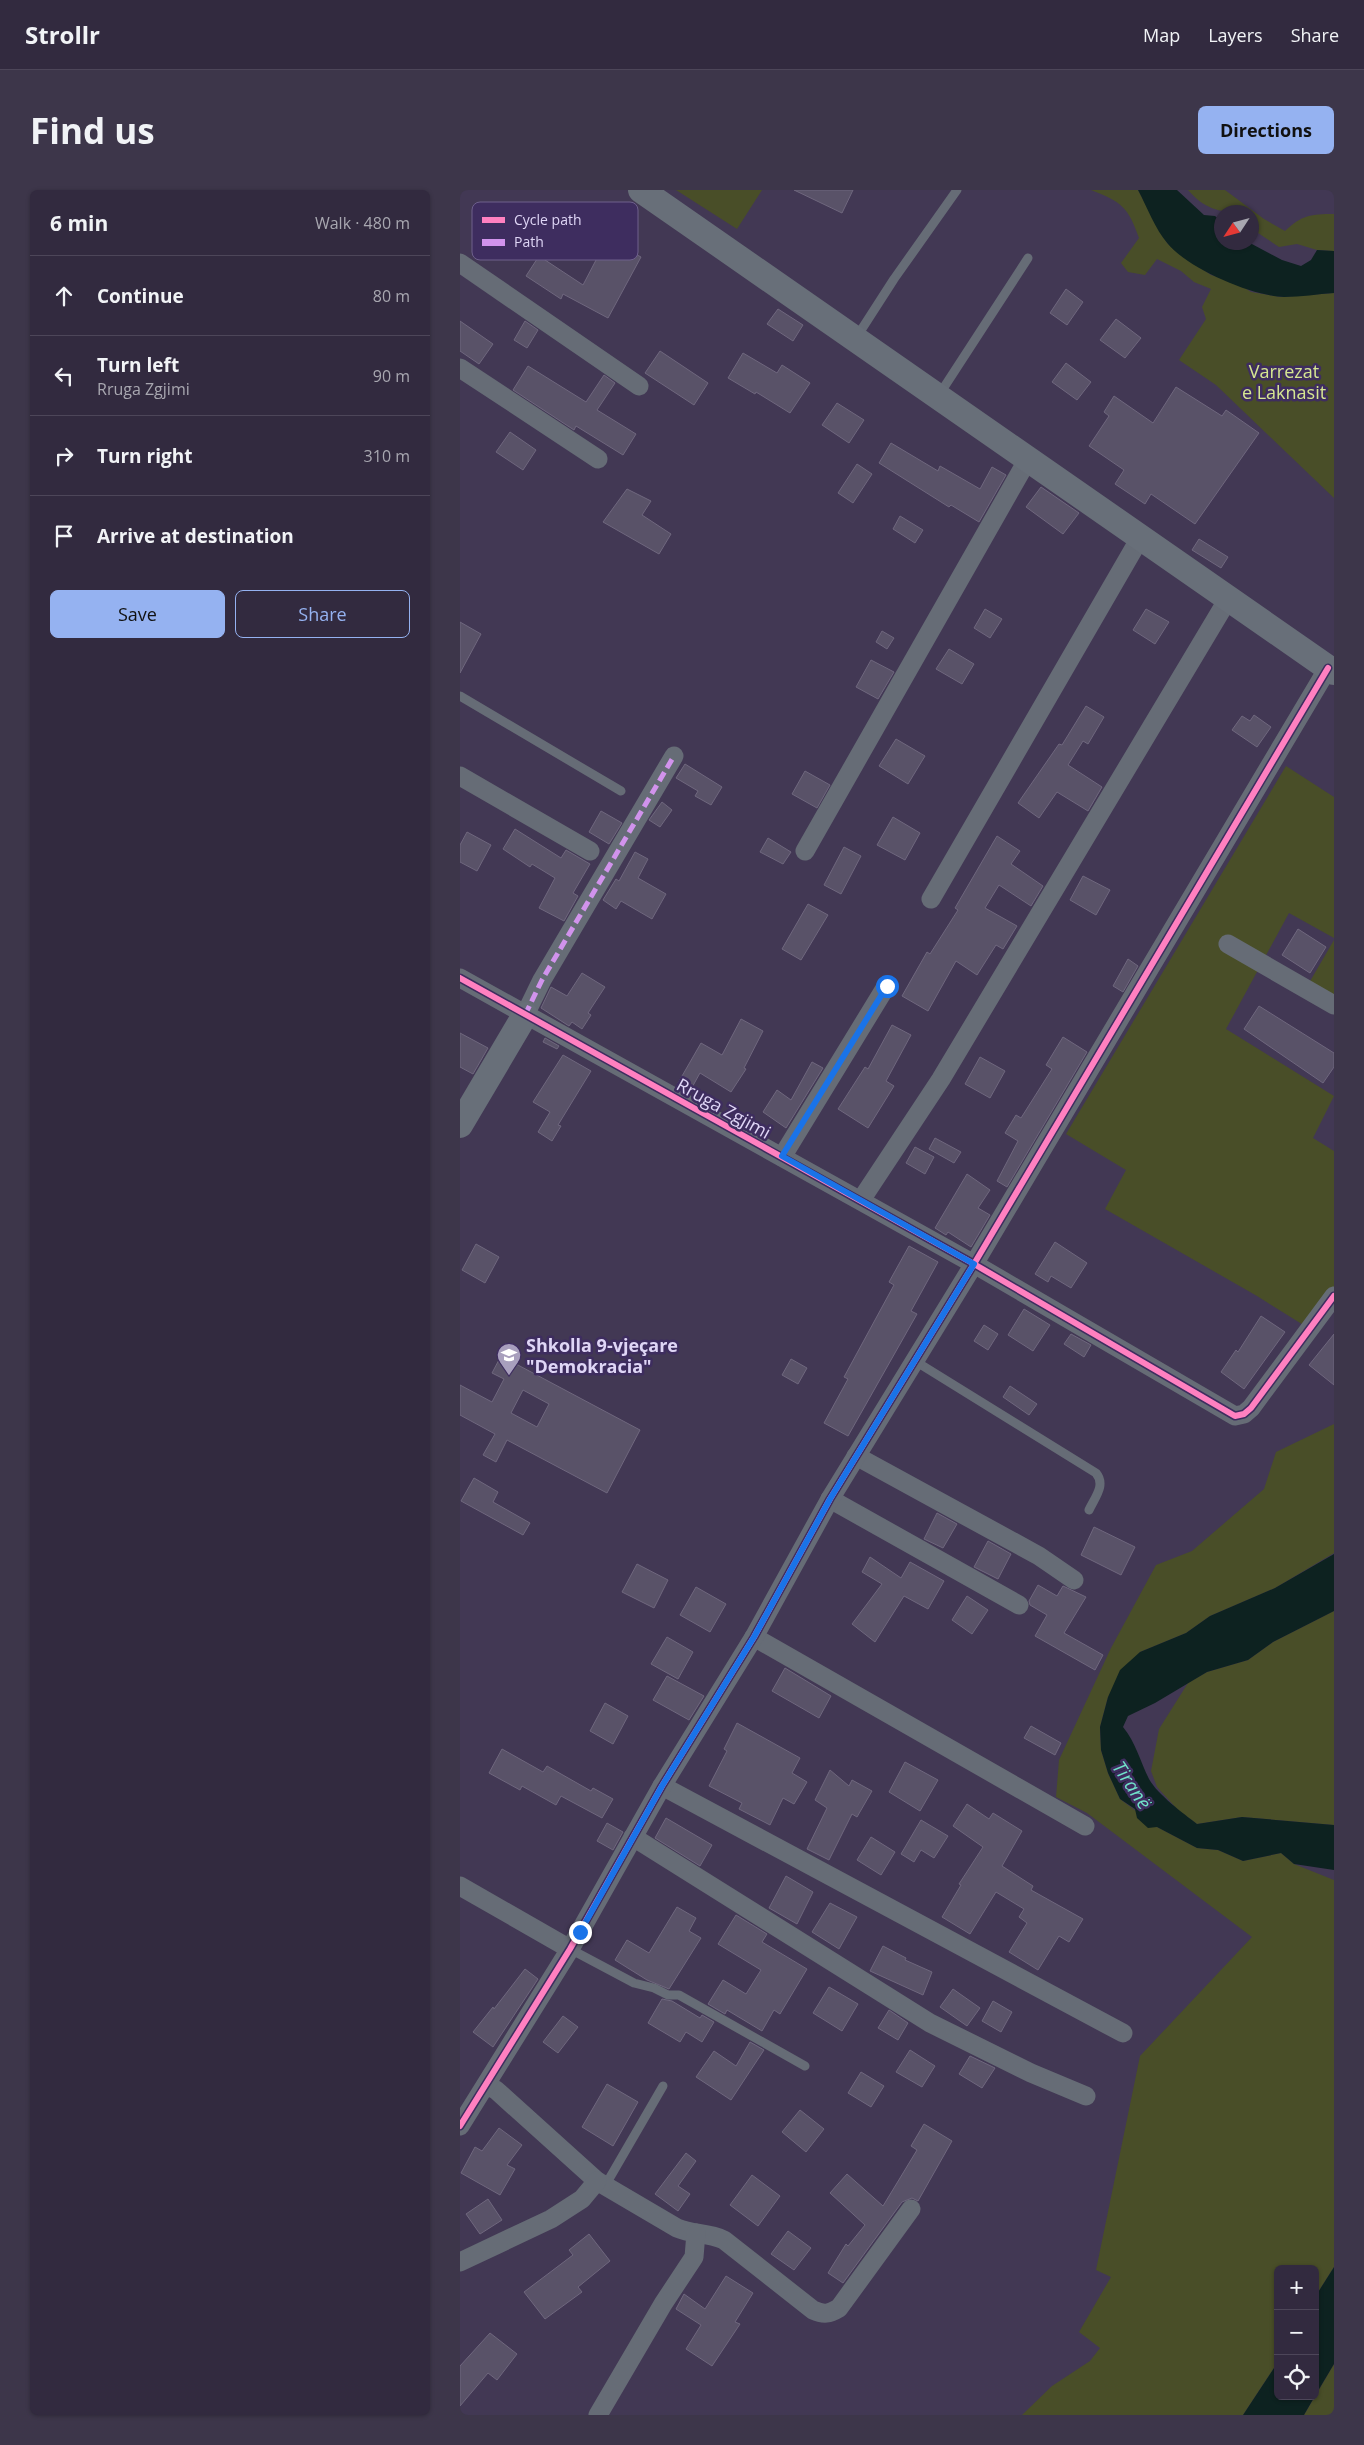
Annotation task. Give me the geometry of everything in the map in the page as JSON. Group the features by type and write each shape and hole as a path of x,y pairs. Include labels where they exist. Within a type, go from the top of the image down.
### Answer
{"street":[{"path":"460,2126 570,1949 662,1786 754,1637 830,1499 974,1264 1331,670 641,190"},
{"path":"460,263 639,386"},
{"path":"460,368 598,459"},
{"path":"805,851 1028,459"},
{"path":"931,899 1140,538"},
{"path":"861,1200 941,1079 1228,599"},
{"path":"460,1125 525,1015 542,980 674,756"},
{"path":"460,776 590,851"},
{"path":"1228,944 1334,1005"},
{"name":"Rruga Zgjimi","path":"460,978 861,1200 1235,1416 1244,1414 1251,1408 1334,1296"},
{"path":"782,1156 887,986"},
{"path":"856,1456 1038,1556 1074,1580"},
{"path":"830,1499 1020,1605"},
{"path":"754,1637 1085,1826"},
{"path":"662,1786 1123,2033"},
{"path":"633,1837 930,2022 1031,2073 1086,2096"},
{"path":"460,1886 570,1949"},
{"path":"486,2085 496,2090 601,2184 677,2228 687,2232 711,2233 724,2240 813,2310 822,2314 830,2313 839,2308 910,2209"},
{"path":"460,2262 551,2219 582,2200 601,2184"},
{"path":"598,2415 663,2304 694,2257 696,2233"}],"lane":[{"path":"856,339 894,279 957,190"},
{"path":"938,395 1028,258"},
{"path":"460,696 621,791"},
{"path":"915,1361 1096,1473 1101,1479 1102,1485 1089,1510"},
{"path":"570,1949 634,1983 654,1988 668,1995 679,1995 806,2066"},
{"path":"601,2184 663,2086"}],"green space":[{"path":"676,190 762,190 737,229"},
{"name":"Varrezat e Laknasit","path":"1091,190 1138,190 1167,243 1211,275 1239,284 1251,292 1281,297 1334,293 1334,498 1216,385 1179,360 1206,319 1202,307 1211,289 1194,282 1181,271 1157,259 1145,275 1128,272 1121,263 1139,238 1131,219 1117,202"},
{"path":"1188,190 1225,190 1245,205 1214,205 1214,209 1195,197"},
{"path":"1334,214 1334,251 1317,250 1297,244 1279,247 1259,234 1259,215 1285,231 1307,216"},
{"path":"1286,766 1334,797 1334,938 1289,913 1226,1029 1334,1096 1313,1138 1334,1151 1334,1287 1305,1326 1257,1296 1105,1209 1126,1170 1066,1134"},
{"path":"1334,940 1334,997 1309,983"},
{"path":"1334,1424 1334,1553 1275,1588 1210,1616 1186,1633 1140,1652 1108,1697 1100,1727 1101,1750 1108,1773 1120,1799 1157,1827 1197,1848 1218,1850 1243,1861 1281,1853 1294,1864 1334,1880 1334,2267 1319,2291 1319,2265 1274,2265 1274,2368 1243,2415 1022,2415 1052,2386 1090,2361 1100,2348 1079,2332 1111,2277 1096,2270 1140,2056 1252,1937 1087,1813 1056,1797 1059,1760 1111,1648 1156,1565 1192,1551 1264,1489 1276,1452"},
{"path":"1334,1611 1334,1825 1242,1817 1197,1824 1178,1810 1157,1787 1151,1771 1159,1729 1188,1683 1207,1672 1248,1660 1273,1642"},
{"path":"1334,2364 1334,2415 1304,2415 1313,2400 1319,2400 1319,2390"}],"water":[{"path":"1138,190 1177,190 1204,215 1214,216 1214,250 1259,250 1259,248 1282,260 1301,266 1311,260 1317,250 1334,251 1334,293 1284,297 1255,292 1222,280 1190,263 1168,244 1155,225"},
{"name":"Tiranë","path":"1334,1554 1334,1611 1273,1642 1248,1660 1207,1672 1155,1703 1128,1716 1123,1727 1138,1752 1153,1785 1171,1803 1197,1824 1242,1817 1334,1825 1334,1870 1294,1864 1281,1853 1243,1861 1218,1850 1197,1848 1157,1827 1148,1828 1137,1818 1135,1809 1120,1799 1108,1773 1101,1750 1100,1727 1108,1697 1120,1670 1140,1652 1186,1633 1210,1616 1275,1588"},
{"path":"1334,2267 1334,2364 1319,2389 1319,2310 1319,2291"},
{"path":"1274,2368 1274,2400 1313,2400 1304,2415 1243,2415"}],"building":[{"path":"794,190 853,190 842,213"},
{"path":"638,255 641,257 608,318 563,294 561,299 526,276 536,260 545,260 583,285 596,260 638,260"},
{"path":"1066,289 1083,302 1067,325 1050,313"},
{"path":"778,309 803,325 793,341 767,324"},
{"path":"1116,319 1141,338 1125,358 1100,340"},
{"path":"460,321 493,344 479,364 460,351"},
{"path":"525,321 538,330 527,348 514,340"},
{"path":"660,351 708,383 694,405 645,373"},
{"path":"743,353 777,373 782,365 810,383 790,413 756,392 755,394 728,378"},
{"path":"1066,363 1091,382 1077,400 1052,382"},
{"path":"528,366 586,402 604,375 615,383 597,410 636,434 623,455 576,426 574,430 513,390"},
{"path":"1176,387 1222,416 1226,410 1259,433 1195,524 1151,494 1145,504 1115,484 1124,470 1089,446 1109,416 1104,412 1114,396 1153,423"},
{"path":"837,403 864,420 849,443 822,425"},
{"path":"510,432 536,450 523,470 496,452"},
{"path":"891,443 938,471 940,466 980,489 992,467 1006,475 979,522 951,505 949,507 879,463"},
{"path":"857,464 872,474 853,503 838,493"},
{"path":"1041,487 1079,513 1063,534 1026,507"},
{"path":"627,489 651,501 642,515 671,534 659,554 603,522"},
{"path":"900,516 923,530 915,543 893,529"},
{"path":"1199,539 1228,557 1221,568 1192,550"},
{"path":"985,609 1002,619 990,638 974,628"},
{"path":"1146,609 1169,622 1155,644 1133,630"},
{"path":"460,622 481,634 460,673"},
{"path":"882,631 894,638 887,649 876,642"},
{"path":"949,649 974,664 962,684 936,669"},
{"path":"871,660 894,672 878,699 856,687"},
{"path":"1086,706 1104,717 1088,744 1083,741 1068,765 1102,787 1088,811 1057,792 1039,818 1018,803 1059,744 1062,745"},
{"path":"1254,715 1271,727 1257,747 1232,730 1242,716 1250,721"},
{"path":"896,739 925,756 908,784 879,766"},
{"path":"685,764 722,787 711,805 695,796 698,791 676,778"},
{"path":"805,771 830,785 817,808 792,794"},
{"path":"662,802 672,810 660,827 649,820"},
{"path":"601,811 622,823 609,844 589,832"},
{"path":"893,817 920,833 905,860 877,845"},
{"path":"515,829 561,858 566,850 590,864 573,893 578,896 564,921 539,908 555,878 532,864 530,867 503,849"},
{"path":"467,832 491,845 477,871 460,862 460,845"},
{"path":"997,836 1020,851 1011,864 1043,886 1031,906 999,885 985,908 1017,926 1003,949 996,945 977,975 956,961 928,1011 902,996 927,952 930,954 958,910 955,908"},
{"path":"768,838 791,852 783,864 760,852"},
{"path":"844,847 861,856 841,894 824,885"},
{"path":"635,852 648,859 638,878 666,894 652,919 621,901 616,909 603,900 616,879 619,881"},
{"path":"1083,876 1110,890 1096,915 1070,900"},
{"path":"808,904 828,915 801,960 782,949"},
{"path":"1298,929 1326,947 1310,973 1282,955"},
{"path":"1128,959 1138,966 1123,992 1113,986"},
{"path":"582,973 605,987 588,1013 591,1015 582,1029 572,1022 569,1026 541,1008 551,987 567,996"},
{"path":"1259,1006 1334,1053 1334,1067 1323,1083 1244,1029"},
{"path":"741,1019 763,1031 744,1068 746,1069 731,1092 700,1073 690,1091 678,1083 701,1043 722,1055"},
{"path":"892,1025 911,1035 886,1081 894,1086 868,1128 838,1109 865,1067 868,1069"},
{"path":"460,1033 488,1048 473,1074 460,1067"},
{"path":"1063,1037 1087,1052 1007,1187 997,1181 1018,1141 1005,1133 1016,1115 1021,1118 1052,1069 1046,1065"},
{"path":"545,1038 559,1046 557,1049 543,1042"},
{"path":"563,1055 591,1071 558,1125 561,1126 552,1141 538,1132 550,1112 533,1102"},
{"path":"980,1057 1005,1071 990,1098 965,1084"},
{"path":"812,1062 823,1068 786,1128 763,1112 777,1090 791,1100"},
{"path":"935,1138 961,1152 954,1163 929,1149"},
{"path":"915,1147 934,1157 925,1174 906,1163"},
{"path":"967,1174 990,1190 978,1208 990,1215 971,1247 948,1232 946,1235 935,1228"},
{"path":"1055,1242 1087,1263 1071,1288 1051,1276 1048,1282 1035,1274"},
{"path":"476,1244 499,1257 485,1283 462,1270"},
{"path":"909,1246 938,1262 911,1311 917,1314 848,1436 824,1423 848,1379 844,1377 894,1285 889,1282"},
{"path":"1024,1309 1050,1325 1033,1351 1008,1335"},
{"path":"1261,1316 1285,1332 1244,1389 1221,1372 1236,1350 1238,1352"},
{"path":"984,1325 998,1334 988,1350 974,1341"},
{"path":"1071,1334 1091,1345 1084,1357 1064,1344"},
{"path":"1334,1334 1334,1385 1309,1365"},
{"path":"501,1356 640,1430 607,1493 507,1440 496,1462 483,1455 495,1434 460,1415 460,1385 492,1402 504,1379 492,1373","holes":["523,1390 549,1404 537,1427 511,1413"]},
{"path":"791,1359 807,1368 798,1384 782,1375"},
{"path":"1010,1386 1037,1404 1029,1415 1003,1397"},
{"path":"474,1478 498,1492 493,1502 530,1523 523,1535 461,1501"},
{"path":"937,1513 957,1524 943,1548 924,1539"},
{"path":"1094,1527 1135,1547 1121,1575 1081,1555"},
{"path":"988,1541 1011,1554 998,1579 974,1567"},
{"path":"870,1557 901,1578 910,1562 944,1581 928,1609 904,1596 875,1642 852,1624 882,1584 862,1572"},
{"path":"637,1564 668,1580 654,1608 622,1592"},
{"path":"1038,1585 1057,1596 1063,1586 1086,1597 1064,1633 1103,1655 1095,1670 1035,1636 1047,1615 1030,1605 1029,1601"},
{"path":"696,1587 726,1604 710,1632 680,1615"},
{"path":"967,1596 988,1610 972,1634 952,1620"},
{"path":"667,1637 693,1652 678,1679 651,1664"},
{"path":"785,1668 831,1696 819,1718 772,1691"},
{"path":"667,1676 704,1696 689,1720 653,1700"},
{"path":"605,1703 628,1716 613,1744 590,1731"},
{"path":"737,1723 800,1758 792,1773 807,1782 794,1804 783,1798 770,1825 739,1809 742,1803 709,1786 727,1751 724,1749"},
{"path":"1031,1726 1061,1743 1055,1755 1024,1738"},
{"path":"502,1749 543,1772 547,1766 591,1791 593,1788 613,1799 602,1818 561,1796 556,1805 522,1786 520,1790 489,1773"},
{"path":"905,1762 938,1780 920,1811 889,1792"},
{"path":"830,1770 849,1786 852,1780 872,1791 857,1817 852,1814 829,1860 807,1849 827,1808 815,1800"},
{"path":"967,1804 989,1819 993,1813 1022,1831 1002,1866 1033,1886 1031,1890 1083,1919 1069,1942 1059,1936 1038,1970 1009,1952 1027,1923 1019,1917 1024,1909 996,1892 970,1934 942,1917 961,1885 959,1884 983,1847 953,1826"},
{"path":"666,1818 712,1845 700,1866 655,1838"},
{"path":"921,1820 948,1836 934,1858 921,1850 914,1862 901,1854"},
{"path":"607,1823 623,1832 613,1850 597,1841"},
{"path":"871,1837 895,1852 881,1875 857,1860"},
{"path":"786,1876 813,1892 797,1924 769,1908"},
{"path":"830,1903 857,1917 839,1949 812,1932"},
{"path":"677,1907 696,1918 689,1931 701,1938 669,1989 647,1980 615,1960 627,1940 649,1953"},
{"path":"736,1915 767,1934 762,1942 807,1969 780,2014 774,2010 762,2031 727,2010 725,2014 708,2004 723,1980 746,1994 761,1970 718,1944"},
{"path":"883,1946 906,1958 905,1960 932,1972 923,1995 870,1971"},
{"path":"525,1969 538,1979 493,2047 473,2032 493,2007 494,2009"},
{"path":"829,1987 858,2004 842,2031 813,2013"},
{"path":"953,1989 980,2008 967,2026 940,2007"},
{"path":"662,1999 672,2001 700,2018 702,2015 714,2022 702,2042 686,2032 680,2042 648,2023"},
{"path":"993,2001 1012,2012 1001,2032 982,2021"},
{"path":"889,2010 908,2023 898,2040 878,2028"},
{"path":"563,2016 578,2027 558,2053 543,2042"},
{"path":"750,2042 764,2050 731,2100 696,2077 714,2051 736,2066"},
{"path":"910,2050 935,2066 922,2087 896,2072"},
{"path":"970,2056 995,2068 982,2088 959,2074"},
{"path":"861,2072 884,2086 871,2107 848,2093"},
{"path":"607,2084 638,2102 613,2146 582,2127"},
{"path":"800,2110 824,2129 806,2152 782,2132"},
{"path":"924,2124 952,2141 918,2201 912,2198 902,2202 843,2283 828,2273 846,2244 848,2246 865,2225 830,2193 847,2174 883,2206 917,2150 911,2146"},
{"path":"499,2128 522,2145 507,2165 515,2169 500,2195 461,2173 475,2147 482,2151"},
{"path":"686,2153 696,2161 678,2186 690,2194 678,2211 655,2194"},
{"path":"752,2175 780,2196 758,2226 730,2205"},
{"path":"488,2199 502,2220 480,2234 466,2214"},
{"path":"788,2231 811,2248 794,2270 771,2254"},
{"path":"589,2234 610,2261 578,2287 582,2292 545,2319 524,2292 573,2255 569,2250"},
{"path":"726,2276 753,2293 735,2322 740,2324 712,2366 686,2349 701,2325 676,2309 684,2294 705,2309"},
{"path":"490,2333 517,2354 497,2380 488,2373 460,2406 460,2366"}],"marked path":[{"path":"525,1015 542,980 674,756"}],"cycle path":[{"path":"460,2126 570,1949 662,1786 754,1637 830,1499 974,1264 1328,668"},
{"path":"460,978 974,1264 1235,1416 1244,1414 1251,1408 1334,1296"}],"place":[{"name":"Shkolla 9-vjeçare \"Demokracia\"","path":"509,1376"}],"route":[{"path":"580,1932 662,1786 754,1637 830,1499 974,1264 782,1156 887,986"}]}
